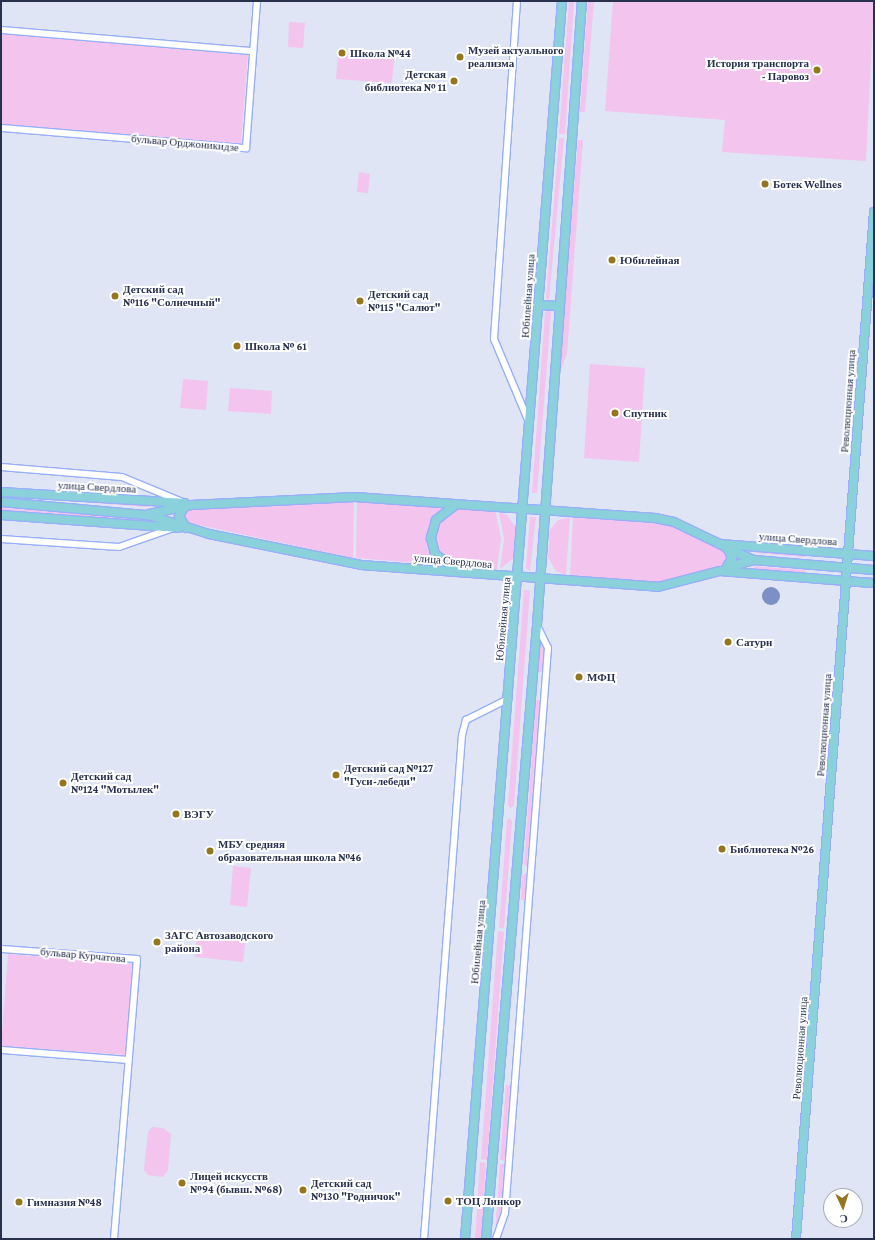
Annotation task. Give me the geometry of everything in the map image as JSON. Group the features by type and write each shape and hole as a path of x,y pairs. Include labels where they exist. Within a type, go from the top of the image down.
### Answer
{"main road":[{"name":"Юбилейная улица","path":"465,1239 517,577 524,510 562,1"},
{"path":"486,1239 546,511 582,1"},
{"name":"Революционная улица","path":"796,1239 848,554 873,248 874,212"},
{"path":"539,305 560,306"},
{"name":"улица Свердлова","path":"1,492 187,505 355,497 664,520 754,560 874,570"},
{"name":"улица Свердлова","path":"1,502 148,514 186,528 361,565 460,573 658,587 720,571 728,567 754,560"},
{"path":"186,528 179,516 187,505"},
{"name":"улица Свердлова","path":"148,514 187,505"},
{"path":"460,573 441,562 431,538 441,513 461,505"},
{"name":"улица Свердлова","path":"1,515 186,528"},
{"name":"улица Свердлова","path":"720,544 874,556"},
{"path":"728,549 732,558 728,567"},
{"name":"улица Свердлова","path":"720,571 874,583"}],"street":[{"name":"бульвар Орджоникидзе","path":"1,128 246,148 257,1"},
{"path":"517,1 494,339 530,423"},
{"path":"1,30 253,51"},
{"path":"1,467 122,477 187,505"},
{"path":"1,539 119,547 141,542 173,528"},
{"path":"496,1239 505,1213 548,648 537,625"},
{"path":"424,1239 462,735 466,720 508,699"},
{"name":"бульвар Курчатова","path":"1,949 137,960 114,1239"},
{"path":"1,1050 128,1060"}],"shaded area":[{"path":"569,1 574,1 565,134 559,134"},
{"path":"588,1 594,1 585,112 580,112"},
{"path":"613,1 874,1 866,161 722,152 725,120 605,111"},
{"path":"289,22 305,23 303,48 288,47"},
{"path":"1,34 248,54 241,144 1,124"},
{"path":"338,54 394,59 392,83 336,79"},
{"path":"559,138 564,138 549,300 546,298"},
{"path":"578,140 583,140 567,354 560,371"},
{"path":"359,172 370,174 368,193 357,192"},
{"path":"548,310 551,312 537,493 532,493 545,312"},
{"name":"Спутник","path":"590,364 645,368 639,462 584,458"},
{"path":"183,379 208,381 206,410 180,408"},
{"path":"230,388 272,391 271,414 228,411"},
{"path":"1,496 154,505 154,506 146,507"},
{"path":"354,500 353,558 185,522 181,514 186,509"},
{"path":"357,500 444,506 431,520 427,534 428,550 438,565 356,558"},
{"path":"1,508 150,519 152,521 1,511"},
{"path":"457,508 495,509 501,538 497,569 458,567 438,551 435,539 440,520"},
{"path":"499,512 507,515 516,528 515,557 500,569 504,539"},
{"path":"530,517 536,517 530,571 526,568"},
{"path":"570,517 566,575 556,571 548,557 550,530 558,520"},
{"path":"573,517 666,524 728,553 727,565 663,583 570,576"},
{"path":"755,550 806,554 806,557 755,553"},
{"path":"754,566 804,570 804,573 754,569"},
{"path":"524,590 530,591 514,805 511,808 508,805"},
{"path":"541,640 546,648 543,672 538,672"},
{"path":"536,700 540,700 527,867 524,864"},
{"path":"510,818 512,821 504,928 499,928 507,820"},
{"path":"233,866 251,868 247,907 230,905"},
{"path":"526,873 527,900 521,900 522,876"},
{"path":"498,931 504,932 487,1160 481,1159"},
{"path":"197,933 246,938 243,962 195,957"},
{"path":"8,954 133,964 126,1055 1,1046"},
{"path":"506,1085 512,1086 506,1161 500,1160"},
{"path":"152,1127 163,1128 171,1134 168,1170 163,1177 148,1175 144,1170 148,1132"},
{"path":"480,1162 486,1163 481,1239 475,1239"},
{"path":"500,1164 506,1164 502,1212 495,1236"}],"water":[{"path":"767,587 775,587 780,592 778,603 775,605 767,605 762,600 762,592"}],"place":[{"name":"Школа №44","path":"342,53"},
{"name":"Музей актуального реализма","path":"460,57"},
{"name":"История транспорта - Паровоз","path":"817,70"},
{"name":"Детская библиотека № 11","path":"454,81"},
{"name":"Ботек Wellnes","path":"765,184"},
{"name":"Юбилейная","path":"612,260"},
{"name":"Детский сад №116 \"Солнечный\"","path":"115,296"},
{"name":"Детский сад №115 \"Салют\"","path":"360,301"},
{"name":"Школа № 61","path":"237,346"},
{"name":"Спутник","path":"615,413"},
{"name":"Сатурн","path":"728,642"},
{"name":"МФЦ","path":"579,677"},
{"name":"Детский сад №127 \"Гуси-лебеди\"","path":"336,775"},
{"name":"Детский сад №124 \"Мотылек\"","path":"63,783"},
{"name":"ВЭГУ","path":"176,814"},
{"name":"Библиотека №26","path":"722,849"},
{"name":"МБУ средняя образовательная школа №46","path":"210,851"},
{"name":"ЗАГС Автозаводского района","path":"157,942"},
{"name":"Лицей искусств №94 (бывш. №68)","path":"182,1183"},
{"name":"Детский сад №130 \"Родничок\"","path":"303,1190"},
{"name":"ТОЦ Линкор","path":"448,1201"},
{"name":"Гимназия №48","path":"19,1202"}]}
